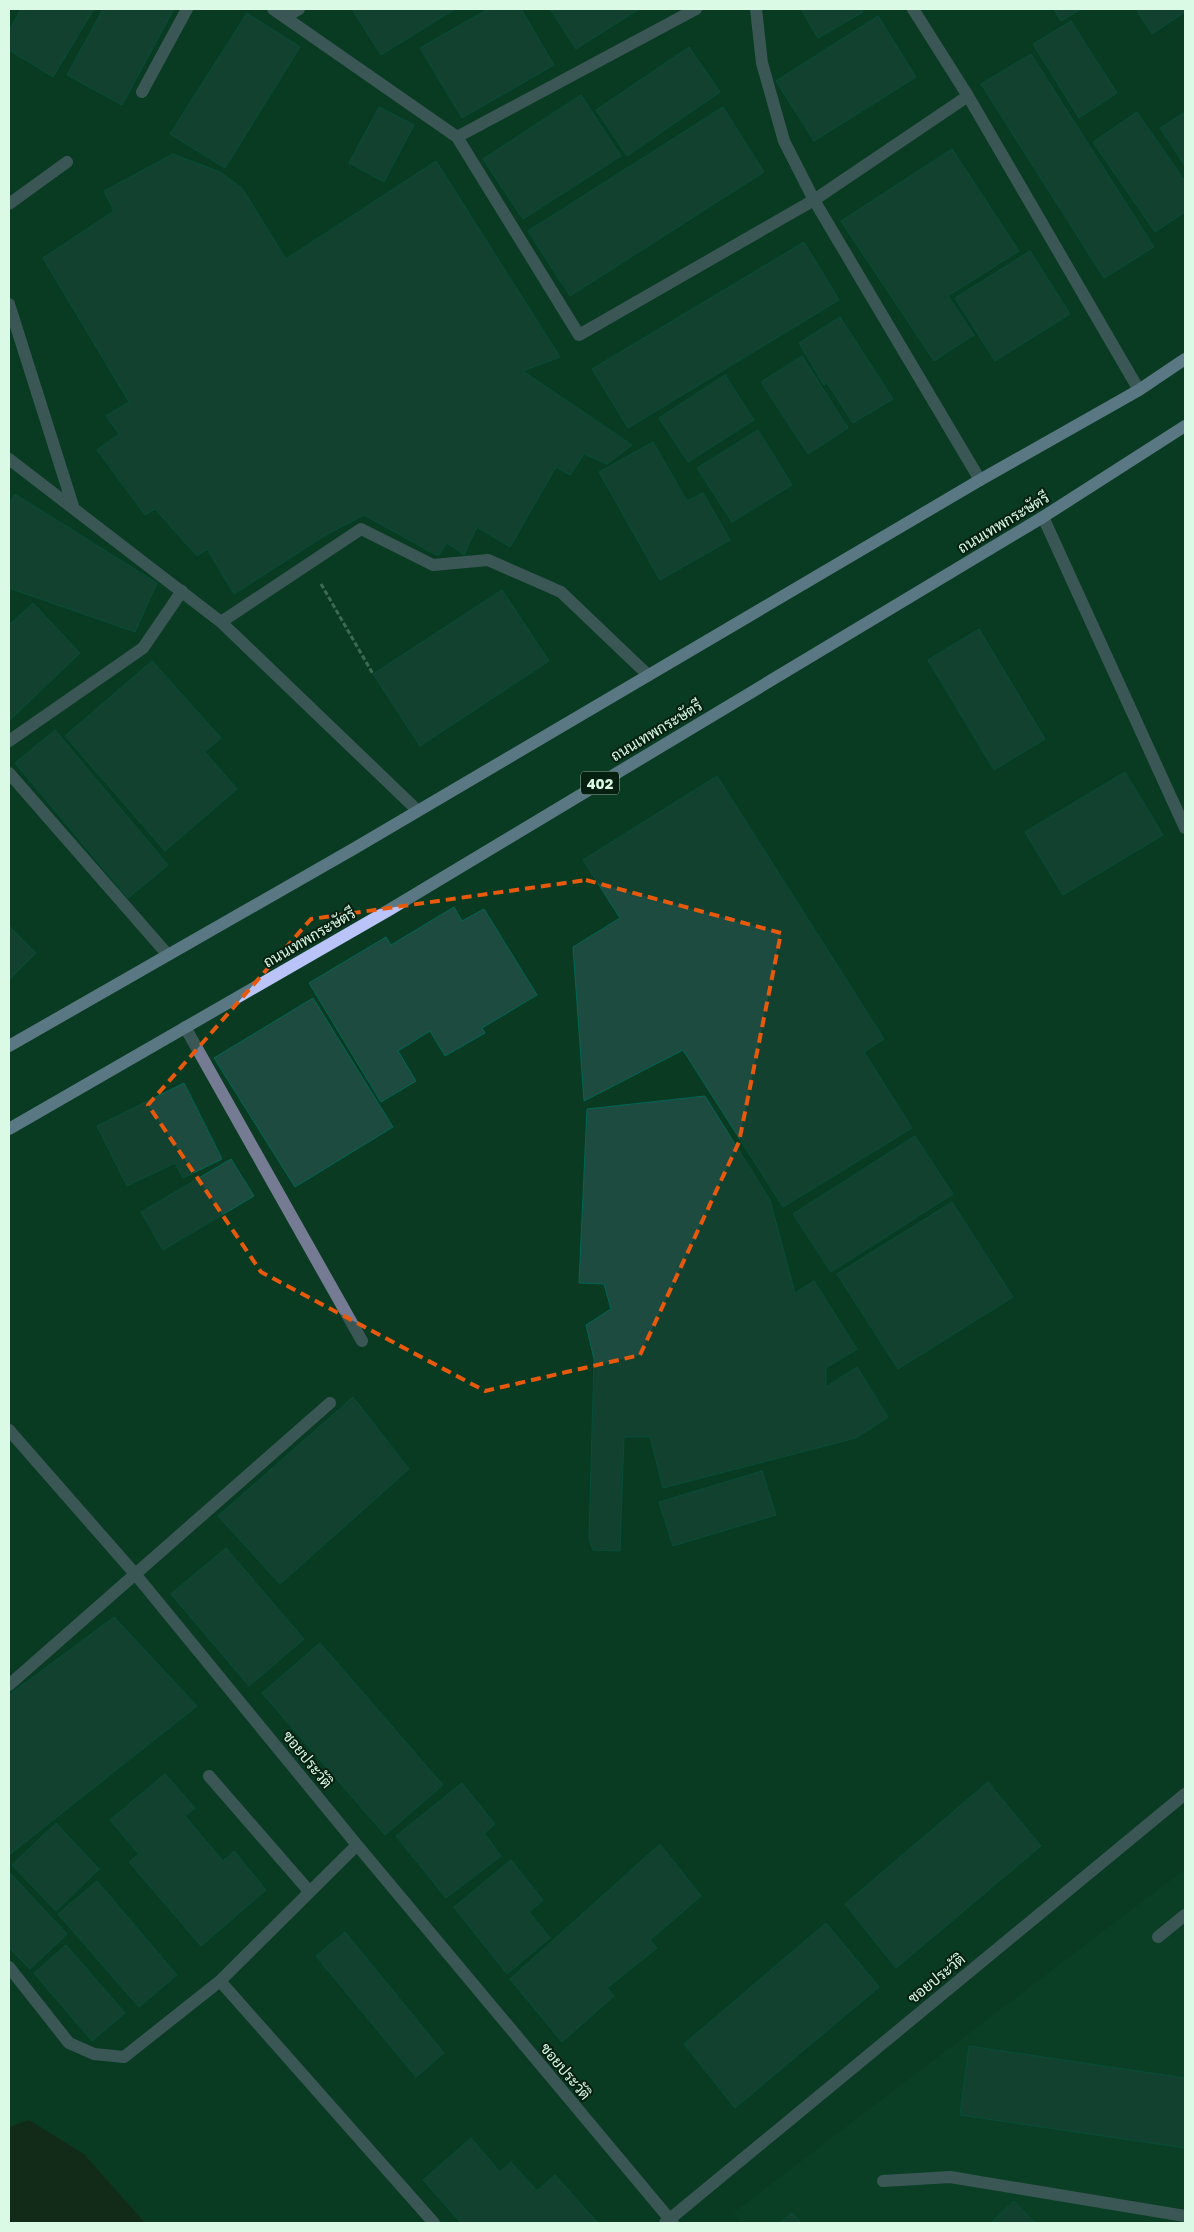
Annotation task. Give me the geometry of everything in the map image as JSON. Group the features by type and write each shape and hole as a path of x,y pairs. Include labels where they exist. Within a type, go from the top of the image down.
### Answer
{"main road":[{"path":"9,1046 418,810 980,480 1138,390 1185,359"},
{"name":"ถนนเทพกระษัตรี","path":"9,1129 389,910 1043,517 1185,426"}],"street":[{"path":"142,92 187,9"},
{"path":"273,9 457,137 579,335 814,200 968,96"},
{"path":"285,17 299,9"},
{"path":"457,137 696,9"},
{"path":"756,9 762,63 784,141 814,200 980,480"},
{"path":"913,9 968,96 1138,390"},
{"path":"9,204 68,162"},
{"path":"9,304 73,506"},
{"path":"9,459 73,506 221,622 418,810"},
{"path":"1043,517 1185,828"},
{"path":"221,622 308,562 361,529 434,564 488,560 561,592 648,675"},
{"path":"9,741 142,648 182,591"},
{"path":"9,773 168,955"},
{"path":"185,1027 362,1341"},
{"path":"9,1685 330,1403"},
{"name":"ซอยประวัติ","path":"9,1430 136,1575 669,2222 1185,1794"},
{"path":"210,1776 309,1891"},
{"path":"9,1968 69,2042 94,2054 124,2057 220,1981 357,1845"},
{"path":"1158,1937 1185,1915"},
{"path":"220,1981 434,2223"},
{"path":"883,2181 950,2177 1185,2216"}],"path":[{"path":"308,562 374,674"}],"highlighted area":[{"path":"586,880 781,933 739,1142 640,1355 485,1391 261,1272 148,1105 311,919"}],"shaded area":[{"path":"1185,1869 1185,2223 740,2223 734,2212"},
{"path":"29,2120 84,2154 145,2223 9,2223 9,2127"}],"building":[{"path":"21,9 94,9 53,77 9,50 9,30"},
{"path":"103,9 174,9 122,105 67,75"},
{"path":"352,9 455,9 381,55"},
{"path":"488,9 521,9 554,65 462,118 420,48"},
{"path":"550,9 639,9 576,49"},
{"path":"801,9 861,9 863,12 818,38"},
{"path":"1054,9 1081,9 1061,21"},
{"path":"1136,9 1185,9 1185,12 1152,34"},
{"path":"247,13 300,47 225,168 170,134"},
{"path":"878,16 916,77 814,141 776,81"},
{"path":"1071,21 1117,93 1079,118 1033,44"},
{"path":"689,47 720,92 627,156 596,110"},
{"path":"1031,54 1154,247 1104,278 981,84"},
{"path":"581,95 621,156 523,219 483,159"},
{"path":"379,107 414,125 384,182 349,163"},
{"path":"723,107 764,172 570,296 528,231"},
{"path":"1137,112 1185,181 1185,212 1155,232 1093,142"},
{"path":"1185,112 1185,166 1160,128"},
{"path":"952,149 1019,251 948,296 974,335 934,361 841,221"},
{"path":"173,154 220,172 242,188 286,259 436,161 560,357 523,371 632,445 607,464 584,454 570,475 556,467 510,547 477,527 464,555 447,543 438,556 364,515 326,535 234,594 207,549 197,556 155,509 145,515 97,450 119,434 106,416 129,402 43,258 114,211 104,191"},
{"path":"804,242 839,300 628,428 592,369"},
{"path":"1030,251 1070,314 995,361 955,298"},
{"path":"840,317 893,399 853,423 827,383 824,385 799,343"},
{"path":"802,356 848,428 808,454 761,382"},
{"path":"725,375 754,420 688,462 659,418"},
{"path":"758,430 792,485 732,522 697,468"},
{"path":"653,442 687,501 703,493 730,540 660,580 599,472"},
{"path":"15,494 157,583 135,632 9,588 9,504"},
{"path":"502,590 549,661 420,746 373,674"},
{"path":"33,603 80,653 9,721 9,625"},
{"path":"979,629 1045,739 994,770 928,660"},
{"path":"152,661 221,738 205,752 237,789 165,851 65,736"},
{"path":"55,730 168,865 128,898 15,763"},
{"path":"1125,772 1163,835 1063,895 1025,832"},
{"path":"717,776 884,1039 864,1052 912,1128 783,1207 683,1050 584,1101 573,947 620,918 583,860"},
{"path":"454,907 462,921 484,909 537,995 482,1028 485,1033 445,1056 430,1031 398,1051 416,1081 381,1102 309,983 386,937 391,945"},
{"path":"9,926 36,953 9,980"},
{"path":"313,998 393,1127 295,1187 214,1058"},
{"path":"184,1083 222,1159 183,1178 175,1163 127,1186 97,1126"},
{"path":"705,1096 770,1200 795,1293 814,1281 857,1349 826,1368 826,1387 857,1367 888,1417 856,1438 663,1488 650,1437 624,1437 620,1551 593,1550 589,1538 594,1359 586,1325 611,1309 604,1284 579,1283 587,1109"},
{"path":"915,1136 953,1194 831,1272 793,1214"},
{"path":"231,1159 254,1196 163,1250 141,1212"},
{"path":"952,1202 1013,1297 898,1369 837,1274"},
{"path":"353,1397 409,1469 280,1584 218,1516"},
{"path":"762,1471 776,1515 673,1546 659,1502"},
{"path":"226,1548 304,1639 249,1686 171,1594"},
{"path":"114,1617 197,1706 9,1855 9,1695"},
{"path":"320,1643 443,1785 385,1835 262,1693"},
{"path":"165,1774 195,1808 185,1816 223,1861 234,1851 266,1890 201,1946 129,1862 139,1854 110,1820"},
{"path":"988,1782 1041,1846 896,1968 845,1904"},
{"path":"462,1783 495,1824 484,1833 501,1856 446,1898 396,1836"},
{"path":"56,1823 99,1869 56,1911 12,1865"},
{"path":"660,1844 701,1896 650,1940 657,1948 607,1988 614,1996 562,2042 510,1979"},
{"path":"511,1860 543,1900 529,1912 550,1938 507,1974 454,1907"},
{"path":"9,1872 67,1934 30,1969 9,1948"},
{"path":"97,1881 177,1975 139,2007 58,1914"},
{"path":"826,1923 879,1987 735,2108 684,2044"},
{"path":"345,1932 444,2053 416,2077 316,1956"},
{"path":"66,1945 125,2013 92,2041 34,1973"},
{"path":"969,2046 1185,2078 1185,2148 960,2115"},
{"path":"471,2138 500,2172 511,2162 537,2191 555,2175 598,2223 461,2223 423,2180"},
{"path":"1014,2201 1035,2223 991,2223"},
{"path":"792,2213 801,2223 780,2223"}]}
